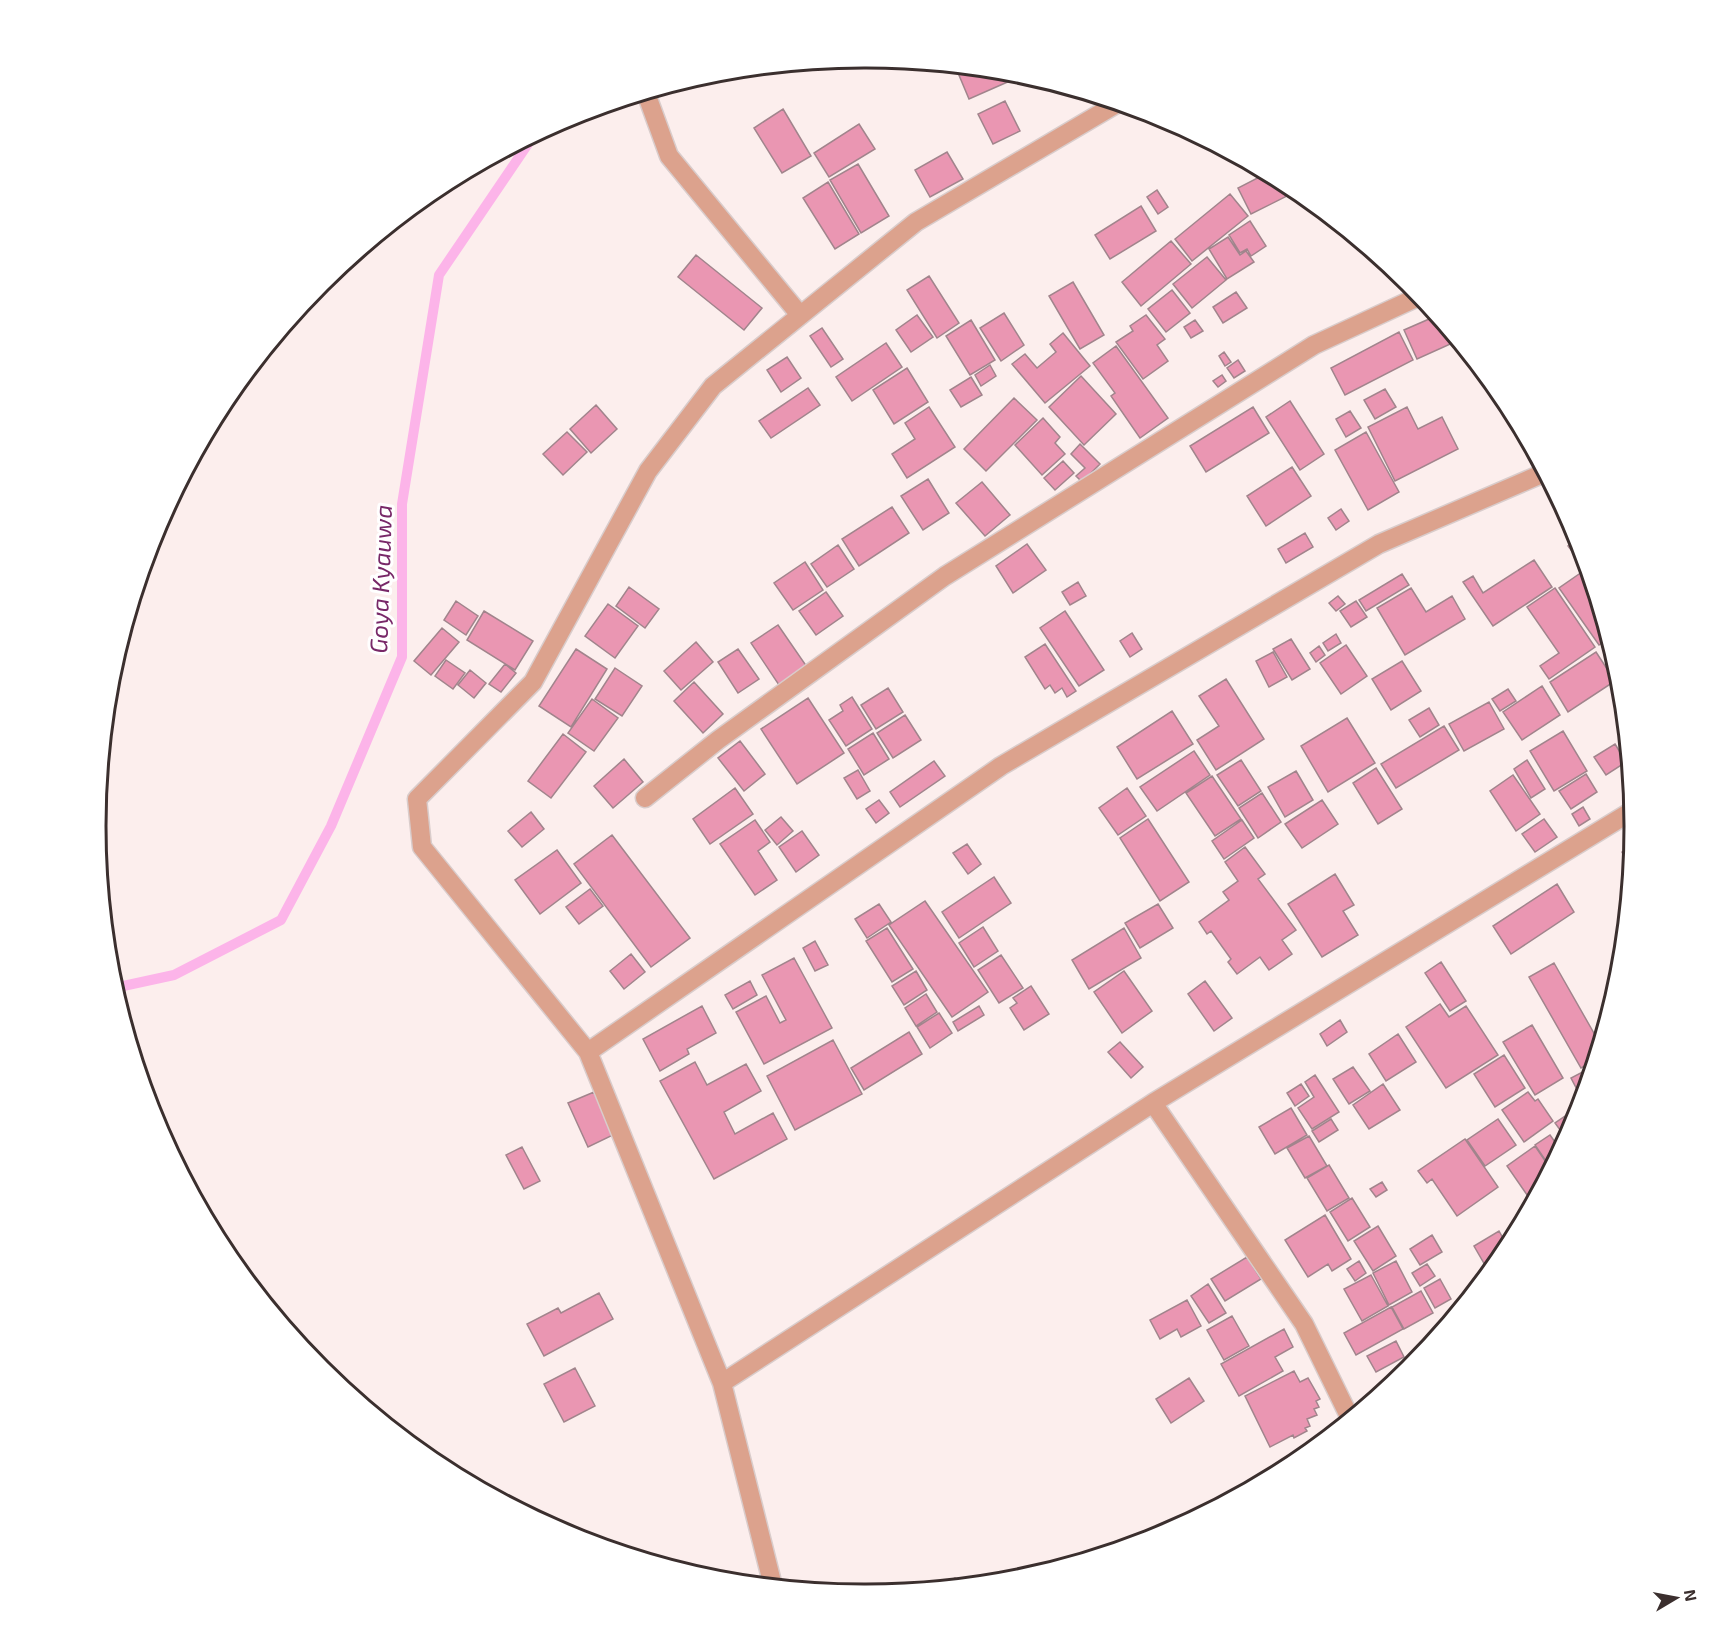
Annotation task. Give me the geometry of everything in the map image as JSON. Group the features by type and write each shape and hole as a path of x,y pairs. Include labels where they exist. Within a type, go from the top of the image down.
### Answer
{"street":[{"path":"648,99 669,156 800,315"},
{"path":"771,1579 722,1383 588,1052 422,847 417,799 533,682 648,471 713,386 916,222 1109,108"},
{"path":"645,798 718,740 945,576 1314,345 1411,300"},
{"path":"588,1052 1001,766 1379,544 1537,476"},
{"path":"722,1383 1153,1103 1624,816"},
{"path":"1153,1103 1304,1324 1347,1411"}],"building":[{"path":"958,73 1009,81 969,99"},
{"path":"1005,101 1020,131 993,144 978,114"},
{"path":"783,109 811,156 782,173 754,128"},
{"path":"859,124 875,149 829,177 814,153"},
{"path":"947,152 963,179 930,197 915,170"},
{"path":"858,164 889,216 861,233 830,180"},
{"path":"1258,178 1287,196 1251,214 1238,188"},
{"path":"828,182 859,234 835,249 803,198"},
{"path":"1157,190 1168,207 1158,214 1147,197"},
{"path":"1230,194 1248,216 1192,261 1175,239"},
{"path":"1141,206 1156,231 1110,259 1095,235"},
{"path":"1250,221 1266,246 1251,256 1247,249 1240,253 1229,235"},
{"path":"1228,237 1240,255 1246,251 1254,262 1227,279 1209,249"},
{"path":"1171,241 1191,264 1141,306 1122,282"},
{"path":"696,255 762,308 744,330 678,277"},
{"path":"1207,257 1226,280 1192,308 1173,284"},
{"path":"929,276 959,323 937,338 907,290"},
{"path":"1073,282 1104,335 1080,349 1049,296"},
{"path":"1172,290 1190,313 1166,332 1148,309"},
{"path":"1236,292 1247,308 1223,323 1213,307"},
{"path":"1004,313 1024,345 1001,361 980,328"},
{"path":"917,315 933,337 911,352 896,330"},
{"path":"1146,315 1165,339 1157,345 1168,361 1143,379 1116,342 1133,331 1130,326"},
{"path":"1429,319 1450,344 1417,359 1404,330"},
{"path":"971,320 995,360 970,375 946,336"},
{"path":"1195,320 1203,331 1191,338 1184,327"},
{"path":"822,328 843,359 831,367 810,336"},
{"path":"1399,332 1413,360 1345,395 1331,368"},
{"path":"1063,333 1090,366 1045,403 1012,364 1025,354 1037,368 1056,352 1050,344"},
{"path":"886,343 902,367 852,401 836,377"},
{"path":"1116,346 1168,418 1140,438 1111,396 1115,393 1093,363"},
{"path":"1224,352 1231,362 1225,366 1219,356"},
{"path":"787,357 801,378 781,392 767,370"},
{"path":"1238,360 1245,371 1234,378 1227,368"},
{"path":"990,365 996,376 981,386 975,375"},
{"path":"907,368 928,402 894,424 873,390"},
{"path":"1222,375 1226,381 1218,387 1213,381"},
{"path":"1081,376 1116,414 1084,445 1049,407"},
{"path":"971,377 982,395 961,407 950,390"},
{"path":"808,388 820,405 771,438 759,421"},
{"path":"1385,389 1396,407 1375,419 1364,400"},
{"path":"1014,398 1037,420 986,471 964,449"},
{"path":"1290,401 1324,454 1300,470 1266,417"},
{"path":"596,405 617,429 591,453 570,429"},
{"path":"929,407 955,447 907,478 892,454 915,439 905,423"},
{"path":"1253,407 1269,433 1206,472 1190,446"},
{"path":"1407,407 1418,429 1442,417 1458,449 1395,481 1368,427"},
{"path":"1350,411 1361,428 1346,437 1336,419"},
{"path":"1043,418 1060,437 1055,443 1065,454 1042,475 1015,445"},
{"path":"567,432 587,452 563,475 543,454"},
{"path":"1366,432 1399,492 1368,510 1335,450"},
{"path":"1080,444 1100,464 1082,482 1076,476 1085,468 1071,454"},
{"path":"1063,461 1074,473 1055,490 1044,478"},
{"path":"1292,467 1311,496 1266,526 1247,496"},
{"path":"928,479 949,513 923,530 901,496"},
{"path":"982,482 1010,515 985,536 956,503"},
{"path":"892,507 909,533 859,566 842,539"},
{"path":"1341,509 1349,521 1336,530 1328,518"},
{"path":"1305,533 1313,547 1286,563 1278,549"},
{"path":"1027,544 1046,570 1013,593 996,566"},
{"path":"838,545 854,569 827,587 811,564"},
{"path":"1534,560 1552,587 1493,626 1463,582 1473,576 1483,593"},
{"path":"805,562 823,590 793,610 774,583"},
{"path":"1580,573 1601,644 1599,645 1559,588"},
{"path":"1402,574 1409,585 1366,611 1359,600"},
{"path":"1078,582 1086,596 1070,605 1062,592"},
{"path":"629,587 659,609 645,628 616,606"},
{"path":"1411,588 1426,612 1452,596 1465,619 1405,655 1377,608"},
{"path":"1555,588 1595,647 1549,679 1540,666 1559,653 1527,607"},
{"path":"826,592 843,616 816,635 799,611"},
{"path":"1338,596 1345,604 1336,611 1329,603"},
{"path":"456,601 478,616 466,635 444,620"},
{"path":"1356,601 1367,617 1351,627 1340,611"},
{"path":"608,604 638,626 615,658 585,636"},
{"path":"484,611 533,641 515,670 467,640"},
{"path":"1065,611 1104,670 1079,686 1040,628"},
{"path":"778,625 807,667 779,685 751,643"},
{"path":"442,628 459,642 431,675 414,661"},
{"path":"1132,633 1142,649 1130,657 1120,641"},
{"path":"1336,634 1341,643 1328,651 1323,643"},
{"path":"1291,639 1310,669 1292,680 1273,649"},
{"path":"696,642 713,662 681,690 664,671"},
{"path":"1045,644 1076,691 1067,697 1062,688 1055,693 1050,685 1045,689 1025,657"},
{"path":"1346,645 1367,676 1341,694 1320,663"},
{"path":"1319,646 1325,655 1316,662 1310,653"},
{"path":"576,649 607,669 571,727 539,706"},
{"path":"738,649 759,679 738,693 718,662"},
{"path":"1273,652 1287,677 1269,687 1256,661"},
{"path":"1596,652 1607,669 1610,684 1568,712 1550,682"},
{"path":"446,660 465,673 453,689 435,676"},
{"path":"1402,661 1421,691 1391,710 1372,679"},
{"path":"505,664 516,673 501,692 489,684"},
{"path":"615,668 642,686 622,716 595,699"},
{"path":"470,670 486,683 474,698 458,685"},
{"path":"1226,679 1264,739 1216,770 1197,740 1219,726 1199,696"},
{"path":"694,682 723,714 703,733 674,701"},
{"path":"1542,686 1560,715 1522,740 1503,712"},
{"path":"888,688 903,712 876,729 861,705"},
{"path":"1508,689 1516,701 1500,711 1492,699"},
{"path":"852,697 872,729 846,746 829,720 843,711 840,705"},
{"path":"808,698 844,753 797,784 761,729"},
{"path":"592,699 618,718 594,751 568,733"},
{"path":"1489,702 1504,729 1464,751 1449,724"},
{"path":"1429,708 1439,725 1420,737 1409,720"},
{"path":"1172,711 1193,744 1137,779 1117,747"},
{"path":"905,715 921,740 893,758 877,733"},
{"path":"1347,718 1375,763 1328,792 1301,746"},
{"path":"1444,726 1459,750 1396,788 1381,764"},
{"path":"1563,731 1587,771 1554,791 1530,751"},
{"path":"873,733 889,759 864,775 848,749"},
{"path":"563,734 586,752 551,798 528,781"},
{"path":"740,741 765,774 744,791 718,758"},
{"path":"1615,744 1619,751 1621,765 1606,775 1594,757"},
{"path":"1194,751 1210,775 1157,811 1140,787"},
{"path":"624,759 643,782 613,808 594,786"},
{"path":"1241,760 1261,791 1238,806 1217,775"},
{"path":"1527,760 1545,789 1531,798 1514,769"},
{"path":"934,761 945,776 900,807 890,792"},
{"path":"1376,768 1402,809 1378,824 1353,783"},
{"path":"858,770 870,791 857,799 844,778"},
{"path":"1296,771 1313,800 1285,817 1268,787"},
{"path":"1586,774 1597,792 1571,809 1559,791"},
{"path":"1513,775 1540,814 1516,831 1490,791"},
{"path":"1212,776 1241,819 1215,836 1186,793"},
{"path":"735,788 753,814 710,844 693,819"},
{"path":"1127,788 1146,816 1118,835 1099,808"},
{"path":"1262,793 1281,822 1258,838 1239,808"},
{"path":"879,800 889,813 876,823 866,809"},
{"path":"1322,800 1338,824 1302,848 1285,824"},
{"path":"1583,807 1590,819 1579,826 1572,814"},
{"path":"531,812 544,829 522,847 508,831"},
{"path":"781,817 793,831 777,845 765,830"},
{"path":"1148,819 1189,882 1160,901 1120,838"},
{"path":"1544,819 1557,837 1535,852 1522,834"},
{"path":"755,820 770,842 758,851 777,880 755,895 720,844"},
{"path":"1242,820 1254,838 1224,859 1212,841"},
{"path":"802,831 819,855 796,872 779,847"},
{"path":"612,835 690,938 651,967 574,864"},
{"path":"967,844 981,864 968,874 953,853"},
{"path":"1245,847 1265,874 1258,879 1296,930 1282,940 1292,954 1269,970 1260,957 1237,974 1228,962 1231,959 1211,931 1207,934 1199,922 1229,900 1223,892 1238,881 1225,862"},
{"path":"557,850 581,883 540,914 515,880"},
{"path":"1335,874 1354,905 1343,911 1358,935 1322,957 1288,904"},
{"path":"994,877 1011,903 959,938 942,912"},
{"path":"1557,884 1574,912 1511,954 1493,926"},
{"path":"590,889 603,906 579,924 566,907"},
{"path":"925,901 988,992 952,1017 889,925"},
{"path":"879,904 891,922 867,938 855,919"},
{"path":"1158,904 1173,928 1140,948 1125,923"},
{"path":"983,927 998,951 974,967 959,943"},
{"path":"887,928 913,969 892,982 866,941"},
{"path":"1124,928 1141,958 1089,989 1072,960"},
{"path":"815,941 828,965 815,971 803,948"},
{"path":"631,954 645,972 624,989 610,971"},
{"path":"1001,955 1023,988 999,1003 978,970"},
{"path":"794,958 832,1028 764,1064 736,1012 766,996 780,1023 786,1020 762,975"},
{"path":"1441,962 1466,1001 1450,1011 1425,973"},
{"path":"1554,963 1594,1034 1584,1066 1581,1068 1529,977"},
{"path":"916,971 927,990 904,1005 892,986"},
{"path":"1124,971 1152,1011 1122,1033 1094,992"},
{"path":"750,981 757,995 733,1009 725,995"},
{"path":"1205,981 1232,1018 1214,1031 1188,994"},
{"path":"1031,986 1049,1014 1024,1030 1010,1008 1017,1003 1013,998"},
{"path":"926,994 937,1012 916,1026 905,1008"},
{"path":"1440,1004 1449,1017 1466,1006 1498,1055 1446,1088 1406,1027"},
{"path":"702,1006 716,1033 687,1049 689,1054 660,1071 643,1039"},
{"path":"979,1006 984,1015 958,1031 953,1022"},
{"path":"939,1013 952,1033 930,1048 917,1027"},
{"path":"1340,1020 1347,1032 1327,1046 1320,1034"},
{"path":"1532,1025 1563,1078 1535,1095 1503,1042"},
{"path":"909,1032 922,1054 864,1090 851,1068"},
{"path":"1398,1034 1416,1062 1386,1081 1369,1054"},
{"path":"833,1040 862,1094 795,1130 767,1076"},
{"path":"1120,1042 1143,1067 1131,1078 1108,1052"},
{"path":"1504,1055 1525,1088 1495,1107 1474,1074"},
{"path":"695,1062 707,1085 746,1064 761,1091 724,1112 735,1134 773,1113 787,1139 714,1179 660,1081"},
{"path":"1353,1067 1370,1091 1349,1104 1333,1079"},
{"path":"1582,1072 1576,1088 1571,1078"},
{"path":"1315,1075 1339,1112 1312,1129 1298,1108 1314,1097 1305,1082"},
{"path":"1301,1084 1309,1096 1295,1106 1287,1093"},
{"path":"1383,1084 1400,1110 1369,1129 1353,1105"},
{"path":"594,1092 613,1135 588,1147 568,1103"},
{"path":"1528,1092 1535,1101 1538,1099 1553,1121 1524,1142 1502,1110"},
{"path":"1291,1108 1307,1135 1275,1154 1259,1127"},
{"path":"1566,1115 1560,1129 1555,1123"},
{"path":"1331,1119 1338,1130 1319,1142 1312,1131"},
{"path":"1498,1119 1516,1145 1485,1166 1467,1140"},
{"path":"1550,1135 1554,1141 1545,1160 1535,1145"},
{"path":"1309,1136 1327,1166 1305,1178 1287,1148"},
{"path":"1465,1139 1498,1187 1457,1216 1432,1179 1427,1183 1418,1171"},
{"path":"1535,1146 1545,1161 1527,1195 1507,1166"},
{"path":"522,1147 540,1181 524,1189 506,1155"},
{"path":"1329,1165 1349,1198 1327,1211 1307,1178"},
{"path":"1382,1182 1387,1190 1376,1197 1370,1189"},
{"path":"1352,1198 1370,1227 1348,1241 1330,1212"},
{"path":"1325,1215 1351,1259 1332,1271 1328,1264 1308,1277 1285,1240"},
{"path":"1378,1226 1396,1256 1373,1271 1354,1241"},
{"path":"1499,1231 1502,1237 1484,1264 1474,1246"},
{"path":"1432,1235 1442,1252 1420,1265 1410,1249"},
{"path":"1247,1257 1261,1279 1225,1301 1211,1279"},
{"path":"1359,1261 1366,1273 1355,1281 1347,1269"},
{"path":"1396,1261 1412,1292 1389,1305 1373,1273"},
{"path":"1427,1264 1435,1276 1420,1286 1412,1273"},
{"path":"1371,1275 1388,1306 1362,1321 1344,1289"},
{"path":"1440,1279 1451,1299 1435,1308 1424,1288"},
{"path":"1208,1284 1226,1313 1209,1323 1191,1296"},
{"path":"1421,1291 1433,1313 1404,1329 1392,1307"},
{"path":"599,1293 613,1319 544,1356 527,1324 558,1308 561,1313"},
{"path":"1187,1300 1201,1326 1181,1337 1177,1329 1160,1339 1150,1320"},
{"path":"1391,1307 1403,1329 1356,1355 1344,1333"},
{"path":"1232,1316 1249,1346 1224,1360 1207,1330"},
{"path":"1284,1329 1293,1347 1275,1357 1283,1371 1239,1396 1221,1364"},
{"path":"1396,1341 1404,1357 1376,1372 1367,1356"},
{"path":"575,1368 595,1406 564,1422 544,1384"},
{"path":"1294,1371 1300,1382 1308,1378 1320,1399 1316,1401 1319,1407 1314,1409 1317,1415 1307,1419 1310,1426 1305,1428 1307,1431 1294,1438 1293,1435 1270,1447 1245,1396"},
{"path":"1189,1378 1204,1401 1171,1423 1156,1399"}],"waterway":[{"name":"Goya Kyauwa","path":"124,986 174,975 281,920 331,826 402,657 402,504 439,275 525,149"}]}
